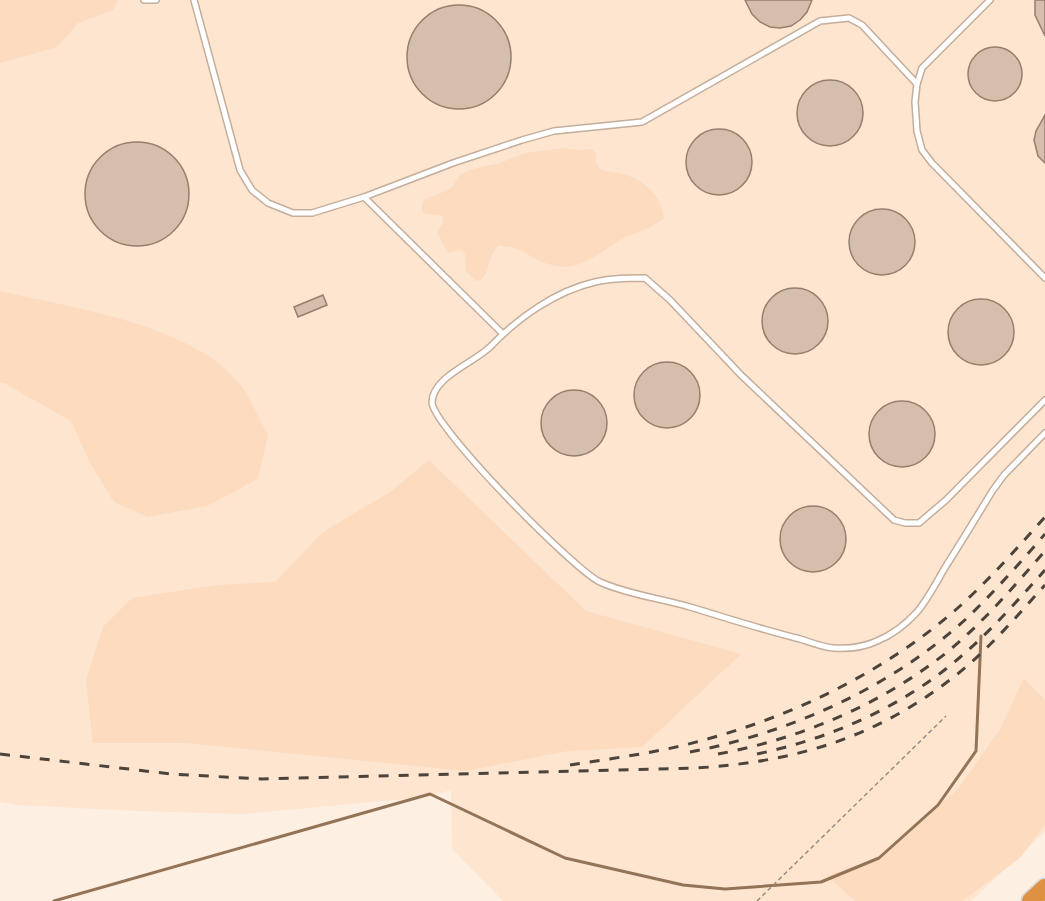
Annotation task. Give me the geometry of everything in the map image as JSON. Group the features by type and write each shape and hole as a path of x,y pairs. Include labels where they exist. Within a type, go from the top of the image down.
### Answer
{"highway":[{"path":"1031,901 1045,888"}],"lane":[{"path":"144,0 156,0"},
{"path":"194,0 240,170 252,190 268,203 293,213 312,213 364,197 453,163 554,131 642,122 820,21 832,18 849,18 862,25 917,84"},
{"path":"990,0 922,68 915,102 917,131 922,150 932,163 1045,278"},
{"path":"364,197 503,334"},
{"path":"1045,400 946,500 919,523 894,520 741,375 670,300 645,278 616,278 593,282 528,313 486,352 454,372 440,385 432,401 435,413 445,428 474,461 553,544 598,581 642,597 688,607 833,648 858,647 876,641 897,630 917,612 993,490 1004,475 1045,433"}],"path":[{"path":"757,901 946,716"}],"shaded area":[{"path":"0,0 1045,0 1045,832 971,901 503,901 452,849 451,790 426,797 243,814 135,811 0,802"},
{"path":"0,0 118,1 113,10 78,23 57,47 0,63"},
{"path":"563,148 591,149 596,153 596,162 600,169 638,180 656,196 664,218 622,239 586,261 570,267 548,264 518,249 498,246 492,254 487,271 481,280 476,281 466,271 465,253 460,250 448,253 437,232 443,223 443,218 440,215 426,214 422,211 425,199 446,191 453,186 460,175 469,170 500,163 525,153"},
{"path":"0,291 128,321 192,346 218,363 239,383 268,435 258,479 207,506 148,517 114,502 89,461 71,421 4,383 0,383"},
{"path":"429,460 586,611 741,654 642,747 568,751 466,771 186,743 93,743 86,680 103,627 132,598 217,585 275,582 323,532 390,492"},
{"path":"1024,678 1045,700 1045,825 1020,858 962,901 856,901 826,876 879,858 958,789 1000,729"}],"building":[{"path":"745,0 812,0 807,12 800,20 791,26 780,28 770,27 760,22 752,14"},
{"path":"1035,0 1045,0 1045,36 1035,15"},
{"path":"459,5 479,9 496,20 507,37 511,57 507,77 496,94 479,105 459,109 439,105 422,94 411,77 407,57 411,37 422,20 439,9"},
{"path":"995,47 1005,49 1014,55 1020,64 1022,74 1020,84 1014,93 1005,99 995,101 985,99 976,93 970,84 968,74 970,64 976,55 985,49"},
{"path":"836,80 854,89 861,100 863,113 861,126 854,137 843,144 824,146 806,137 799,126 797,107 806,89 817,82"},
{"path":"1045,115 1045,163 1038,156 1034,140"},
{"path":"719,129 732,132 742,139 749,149 752,162 749,175 742,185 732,192 719,195 706,192 696,185 689,175 686,162 689,149 696,139 706,132"},
{"path":"137,142 157,146 174,157 185,174 189,194 185,214 174,231 157,242 137,246 117,242 100,231 89,214 85,194 89,174 100,157 117,146"},
{"path":"882,209 895,212 905,219 912,229 915,242 912,255 905,265 895,272 882,275 869,272 859,265 852,255 849,242 852,229 859,219 869,212"},
{"path":"795,288 808,291 818,298 825,308 828,321 825,334 818,344 808,351 795,354 782,351 772,344 765,334 762,321 765,308 772,298 782,291"},
{"path":"323,295 327,305 298,317 294,307"},
{"path":"981,299 994,302 1004,309 1011,319 1014,332 1011,345 1004,355 994,362 981,365 968,362 958,355 951,345 948,332 951,319 958,309 968,302"},
{"path":"667,362 680,365 690,372 697,382 700,395 697,408 690,418 680,425 667,428 654,425 644,418 637,408 634,395 637,382 644,372 654,365"},
{"path":"574,390 587,393 597,400 604,410 607,423 604,436 597,446 587,453 574,456 561,453 551,446 544,436 541,423 544,410 551,400 561,393"},
{"path":"902,401 915,404 925,411 932,421 935,434 932,447 925,457 915,464 902,467 889,464 879,457 872,447 869,434 872,421 879,411 889,404"},
{"path":"813,506 826,509 836,516 843,526 846,539 843,552 836,562 826,569 813,572 800,569 790,562 783,552 780,539 783,526 790,516 800,509"}],"waterway":[{"path":"54,901 430,794 565,858 683,885 725,889 821,882 879,858 938,805 976,751 981,636"}],"railway":[{"path":"570,765 651,752 735,731 838,688 902,651 960,606 1045,517"},
{"path":"690,752 765,733 838,704 873,686 938,643 967,618 1045,534"},
{"path":"718,754 809,729 894,689 921,672 960,641 998,604 1045,551"},
{"path":"757,754 811,740 837,730 864,719 913,692 970,649 1045,570"},
{"path":"0,754 171,774 262,779 696,768 767,760 801,753 864,731 925,698 979,655 1045,585"}]}
